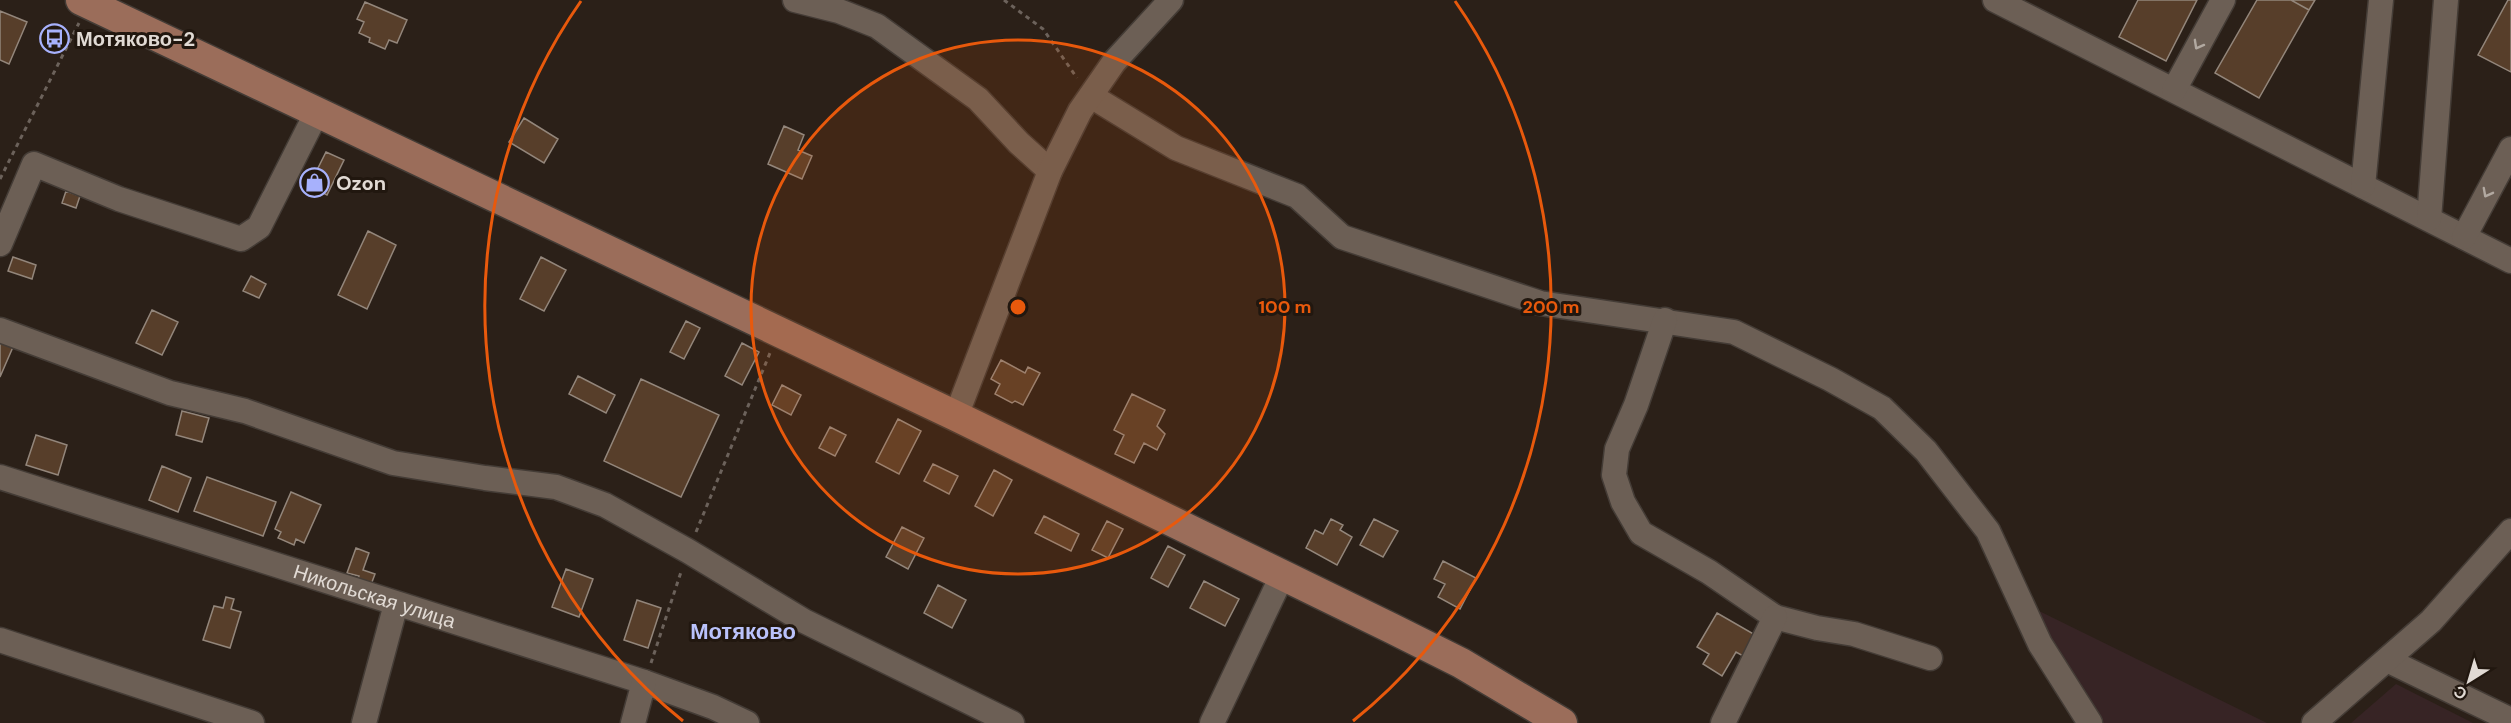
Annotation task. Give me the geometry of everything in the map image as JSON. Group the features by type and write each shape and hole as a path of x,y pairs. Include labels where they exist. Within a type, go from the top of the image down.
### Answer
{"main road":[{"path":"85,2 956,416 1461,663 1562,723"}],"street":[{"path":"795,0 816,16 839,11 877,26 978,99 1019,143 1050,171"},
{"path":"956,416 1050,171 1080,111 1114,62 1171,0"},
{"path":"1995,0 2511,261"},
{"path":"2174,90 2223,0"},
{"path":"2363,186 2381,0"},
{"path":"2429,219 2446,0"},
{"path":"1090,96 1176,148 1297,195 1342,237 1540,303 1734,332 1830,379 1882,408 1926,451 1988,531 2040,644 2090,723"},
{"path":"0,244 34,164 118,199 241,239 259,227 317,112"},
{"path":"2464,237 2511,149"},
{"path":"1665,320 1636,405 1617,449 1614,475 1623,502 1641,533 1709,572 1775,617 1817,628 1854,634 1930,658"},
{"path":"0,330 171,393 245,411 393,463 556,487 605,505 688,551 804,621 1012,723"},
{"name":"Никольская улица","path":"0,477 644,682 713,707 747,723"},
{"path":"2314,723 2431,621 2511,531"},
{"path":"1212,722 1282,576"},
{"path":"364,723 396,604"},
{"path":"1723,723 1775,617"},
{"path":"0,640 252,723"},
{"path":"2387,660 2511,720"},
{"path":"633,723 644,682"}],"path":[{"path":"1004,0 1043,29 1090,96"},
{"path":"0,179 85,2"},
{"path":"644,682 688,551 779,332"}],"shaded area":[{"path":"2031,607 2267,723 2100,723"},
{"path":"2396,684 2473,723 2351,723"}],"building":[{"path":"2138,0 2197,0 2166,61 2119,37"},
{"path":"2257,0 2291,0 2309,10 2259,98 2215,73"},
{"path":"2291,0 2315,0 2309,10"},
{"path":"2508,0 2511,0 2511,72 2478,55"},
{"path":"365,2 407,20 397,43 389,40 385,49 369,42 370,38 359,33 364,22 357,19"},
{"path":"0,11 27,22 9,64 0,60"},
{"path":"524,118 558,139 544,163 509,142"},
{"path":"784,126 804,135 798,150 812,156 802,179 768,164"},
{"path":"326,152 344,160 327,195 309,186"},
{"path":"66,191 80,196 76,208 62,203"},
{"path":"368,231 396,245 367,309 338,295"},
{"path":"13,257 36,265 32,279 8,271"},
{"path":"541,257 566,270 544,311 520,299"},
{"path":"251,276 266,284 259,298 243,291"},
{"path":"152,310 178,322 162,355 136,343"},
{"path":"686,321 700,328 684,359 670,352"},
{"path":"0,342 13,347 0,377"},
{"path":"742,343 759,352 742,385 725,376"},
{"path":"1001,360 1025,373 1028,367 1040,373 1023,405 1015,401 1012,403 995,394 1000,384 991,379"},
{"path":"578,376 615,395 606,413 569,394"},
{"path":"641,379 719,415 681,497 604,461"},
{"path":"782,385 801,395 791,415 772,405"},
{"path":"1132,394 1165,410 1157,426 1165,434 1157,450 1144,443 1134,463 1115,454 1124,435 1114,430"},
{"path":"182,411 209,418 202,442 176,435"},
{"path":"898,419 921,431 899,474 876,462"},
{"path":"830,427 846,435 835,456 819,448"},
{"path":"36,435 67,445 58,475 26,465"},
{"path":"933,464 958,476 949,494 924,481"},
{"path":"162,466 191,478 178,512 149,500"},
{"path":"994,470 1012,480 993,516 975,506"},
{"path":"207,477 276,502 263,536 194,511"},
{"path":"291,492 321,505 304,543 296,539 294,545 278,538 281,532 275,529"},
{"path":"1044,516 1079,534 1071,551 1035,533"},
{"path":"1331,519 1343,525 1340,530 1352,537 1337,565 1306,548 1315,530 1323,534"},
{"path":"1374,519 1398,531 1383,557 1360,545"},
{"path":"1107,521 1123,529 1108,558 1092,550"},
{"path":"902,527 924,538 908,569 886,557"},
{"path":"1168,546 1185,555 1168,587 1151,578"},
{"path":"356,548 369,553 363,570 375,574 369,590 356,585 359,576 347,573"},
{"path":"1443,561 1476,578 1460,609 1438,597 1445,584 1434,579"},
{"path":"566,569 593,579 579,617 552,607"},
{"path":"1204,581 1239,599 1225,626 1190,608"},
{"path":"938,585 966,600 952,628 924,613"},
{"path":"226,597 234,599 231,609 241,612 230,648 203,640 214,606 223,608"},
{"path":"637,600 661,608 648,648 624,640"},
{"path":"1717,613 1757,636 1745,657 1736,652 1722,676 1703,664 1709,654 1697,647"}],"place":[{"name":"Мотяково-2","path":"55,39"},
{"name":"Ozon","path":"315,183"}],"district":[{"name":"Мотяково","path":"743,631"}]}
